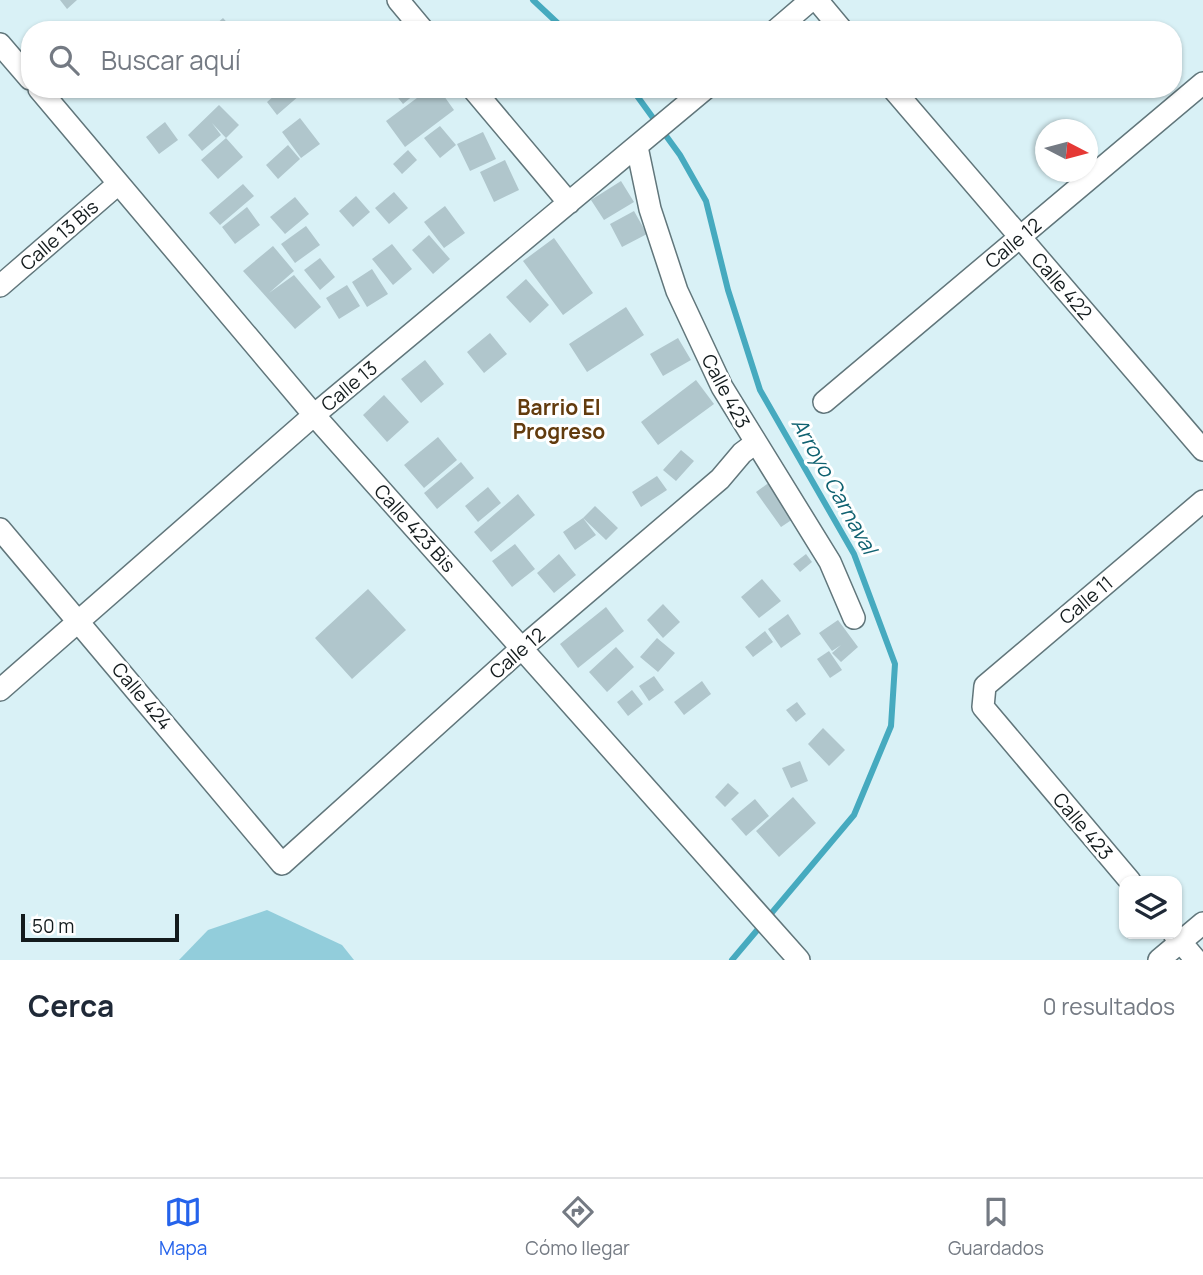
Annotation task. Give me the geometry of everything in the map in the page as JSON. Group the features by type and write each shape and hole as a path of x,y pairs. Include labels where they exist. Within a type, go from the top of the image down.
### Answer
{"street":[{"path":"398,0 416,21"},
{"path":"786,21 811,0"},
{"path":"817,0 834,21"},
{"path":"0,44 21,68"},
{"name":"Calle 12","path":"824,402 1203,83"},
{"name":"Calle 423 Bis","path":"46,98 314,415 797,957"},
{"path":"481,98 569,203"},
{"name":"Calle 13","path":"0,690 314,415 694,98"},
{"name":"Calle 422","path":"902,98 1203,450"},
{"name":"Calle 423","path":"639,144 650,209 677,291 722,387 754,444 830,562 854,618"},
{"name":"Calle 13 Bis","path":"0,286 118,184"},
{"name":"Calle 12","path":"282,864 523,647 720,478 754,444"},
{"name":"Calle 11","path":"983,708 985,686 1203,501"},
{"name":"Calle 424","path":"0,529 282,864"},
{"name":"Calle 423","path":"983,708 1126,876"},
{"path":"1182,935 1203,923"},
{"path":"1159,960 1176,939"},
{"path":"1178,939 1196,960"}],"shaded area":[{"path":"267,910 342,945 354,960 179,960 208,930"}],"building":[{"path":"60,0 77,0 67,9"},
{"path":"272,98 297,98 277,115 267,102"},
{"path":"398,98 410,98 403,104"},
{"path":"417,98 445,98 454,110 405,147 386,121"},
{"path":"219,105 239,125 226,138 212,123 221,135 202,151 188,135"},
{"path":"300,118 320,144 301,158 282,132"},
{"path":"165,122 178,140 159,154 146,137"},
{"path":"440,126 456,145 440,158 424,138"},
{"path":"483,132 496,159 470,171 457,144"},
{"path":"226,138 243,157 218,179 201,160"},
{"path":"288,145 300,159 278,179 266,165"},
{"path":"408,150 417,160 402,174 393,164"},
{"path":"505,160 519,190 494,202 480,172"},
{"path":"621,181 634,202 604,220 591,200"},
{"path":"243,184 254,196 220,225 209,213"},
{"path":"394,192 408,208 389,224 375,208"},
{"path":"356,196 370,212 353,227 339,211"},
{"path":"295,197 309,214 285,234 270,217"},
{"path":"445,206 465,233 444,248 424,222"},
{"path":"247,207 260,225 235,244 222,227"},
{"path":"634,211 647,234 622,247 610,224"},
{"path":"306,226 320,245 295,263 281,244"},
{"path":"429,235 450,259 433,274 412,250"},
{"path":"554,238 593,293 563,315 523,261"},
{"path":"392,244 412,269 393,285 372,259"},
{"path":"273,246 294,271 269,293 294,275 321,307 295,329 243,271"},
{"path":"320,258 335,277 320,290 304,270"},
{"path":"372,269 388,294 367,307 352,282"},
{"path":"526,279 549,305 530,323 506,297"},
{"path":"347,285 360,306 339,319 326,298"},
{"path":"626,307 644,335 587,372 569,344"},
{"path":"490,333 507,354 484,373 467,352"},
{"path":"678,338 691,360 663,376 650,354"},
{"path":"425,360 444,384 421,403 401,379"},
{"path":"696,380 714,404 658,445 641,422"},
{"path":"384,395 409,422 387,442 363,415"},
{"path":"438,437 457,460 424,488 404,465"},
{"path":"681,450 694,461 676,481 663,470"},
{"path":"461,462 474,478 437,509 424,493"},
{"path":"657,476 667,490 641,507 632,492"},
{"path":"774,479 799,515 781,527 756,492"},
{"path":"488,487 501,503 478,522 465,506"},
{"path":"518,494 535,515 491,552 474,532"},
{"path":"595,506 618,528 606,540 583,518"},
{"path":"583,518 596,535 575,550 563,532"},
{"path":"515,544 535,569 512,587 492,561"},
{"path":"559,554 576,575 554,593 537,573"},
{"path":"806,554 812,562 800,572 793,564"},
{"path":"762,579 781,601 759,618 741,597"},
{"path":"368,589 406,630 352,679 315,638"},
{"path":"663,604 680,622 663,638 647,620"},
{"path":"606,607 624,631 578,668 560,644"},
{"path":"788,614 801,634 781,648 768,629"},
{"path":"838,620 858,647 841,662 832,653 841,645 832,651 819,633"},
{"path":"765,631 773,642 753,657 745,647"},
{"path":"657,638 675,653 658,672 640,657"},
{"path":"616,647 634,667 607,692 589,672"},
{"path":"829,651 842,670 830,678 817,659"},
{"path":"654,676 664,690 649,701 639,686"},
{"path":"702,681 711,694 684,715 674,702"},
{"path":"632,690 643,704 628,716 617,702"},
{"path":"797,702 806,714 796,722 786,710"},
{"path":"823,728 845,750 829,766 808,744"},
{"path":"800,761 808,781 791,788 782,768"},
{"path":"728,783 739,793 725,807 715,797"},
{"path":"793,797 816,823 779,857 756,831"},
{"path":"755,799 769,816 746,836 731,819"}],"waterway":[{"name":"Arroyo Carnaval","path":"533,0 555,21"},
{"name":"Arroyo Carnaval","path":"639,98 680,155 706,201 728,290 760,390 854,554 895,664 891,726 854,815 732,960"}],"district":[{"name":"Barrio El Progreso","path":"559,420"}]}
